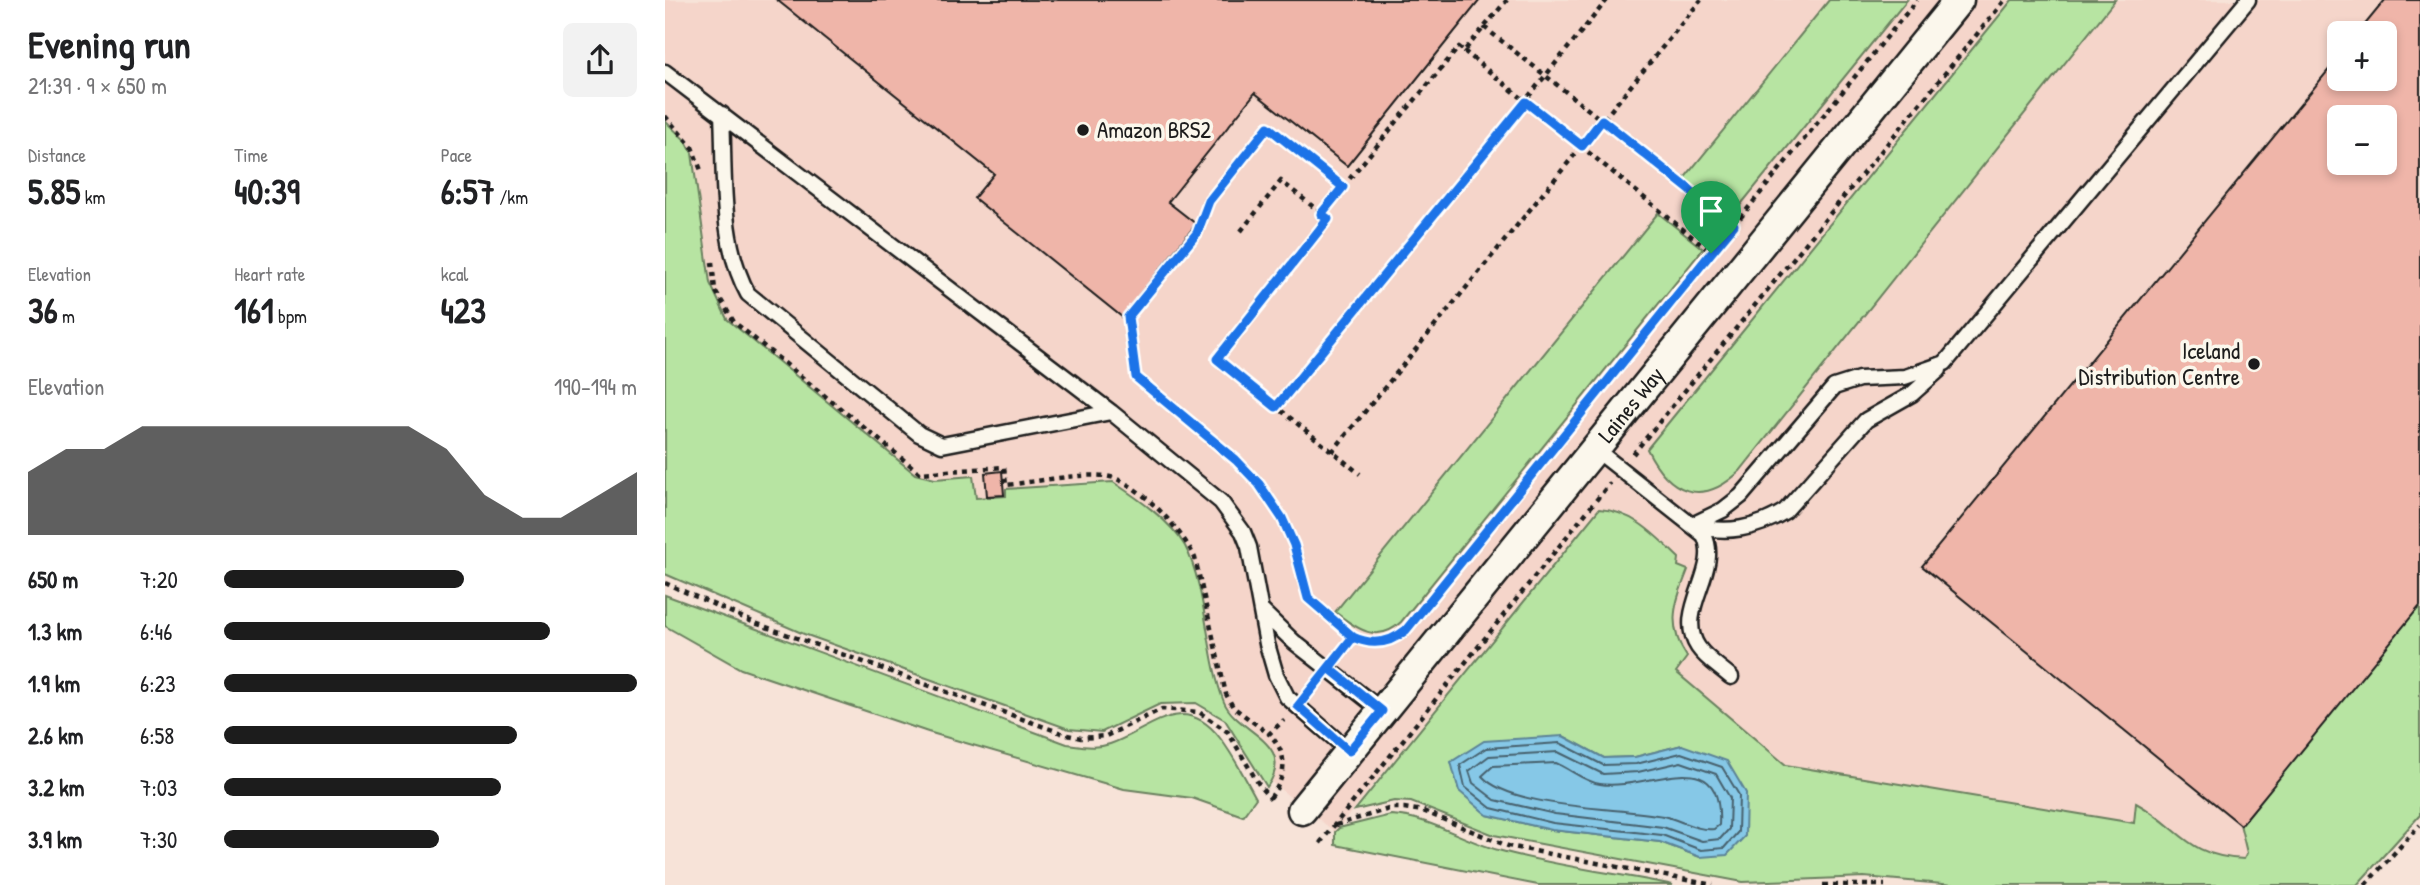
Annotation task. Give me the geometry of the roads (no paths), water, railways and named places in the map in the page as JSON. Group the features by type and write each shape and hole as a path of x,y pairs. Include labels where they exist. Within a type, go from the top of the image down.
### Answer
{"street":[{"name":"Laines Way","path":"1299,815 1959,0"}],"lane":[{"path":"1693,524 1731,530 1779,515 1866,420 1912,394 1945,363 2248,0"},
{"path":"665,72 1111,412 1221,502 1234,518 1249,547 1267,644 1276,675 1287,697 1349,751"},
{"path":"722,114 728,230 735,270 748,294 919,434 941,445 1111,412"},
{"path":"1693,524 1717,513 1741,496 1834,387 1859,379 1905,377 1945,363"},
{"path":"1595,449 1704,535 1710,553 1694,601 1694,636 1698,646 1731,677"},
{"path":"1263,612 1294,642 1382,711"}],"water":[{"path":"1563,736 1604,758 1635,757 1682,745 1727,761 1746,793 1745,836 1727,855 1700,857 1660,842 1552,830 1487,815 1459,791 1451,762 1484,741"}],"place":[{"name":"Amazon BRS2","path":"1083,130"},
{"name":"Iceland Distribution Centre","path":"2254,364"}]}
